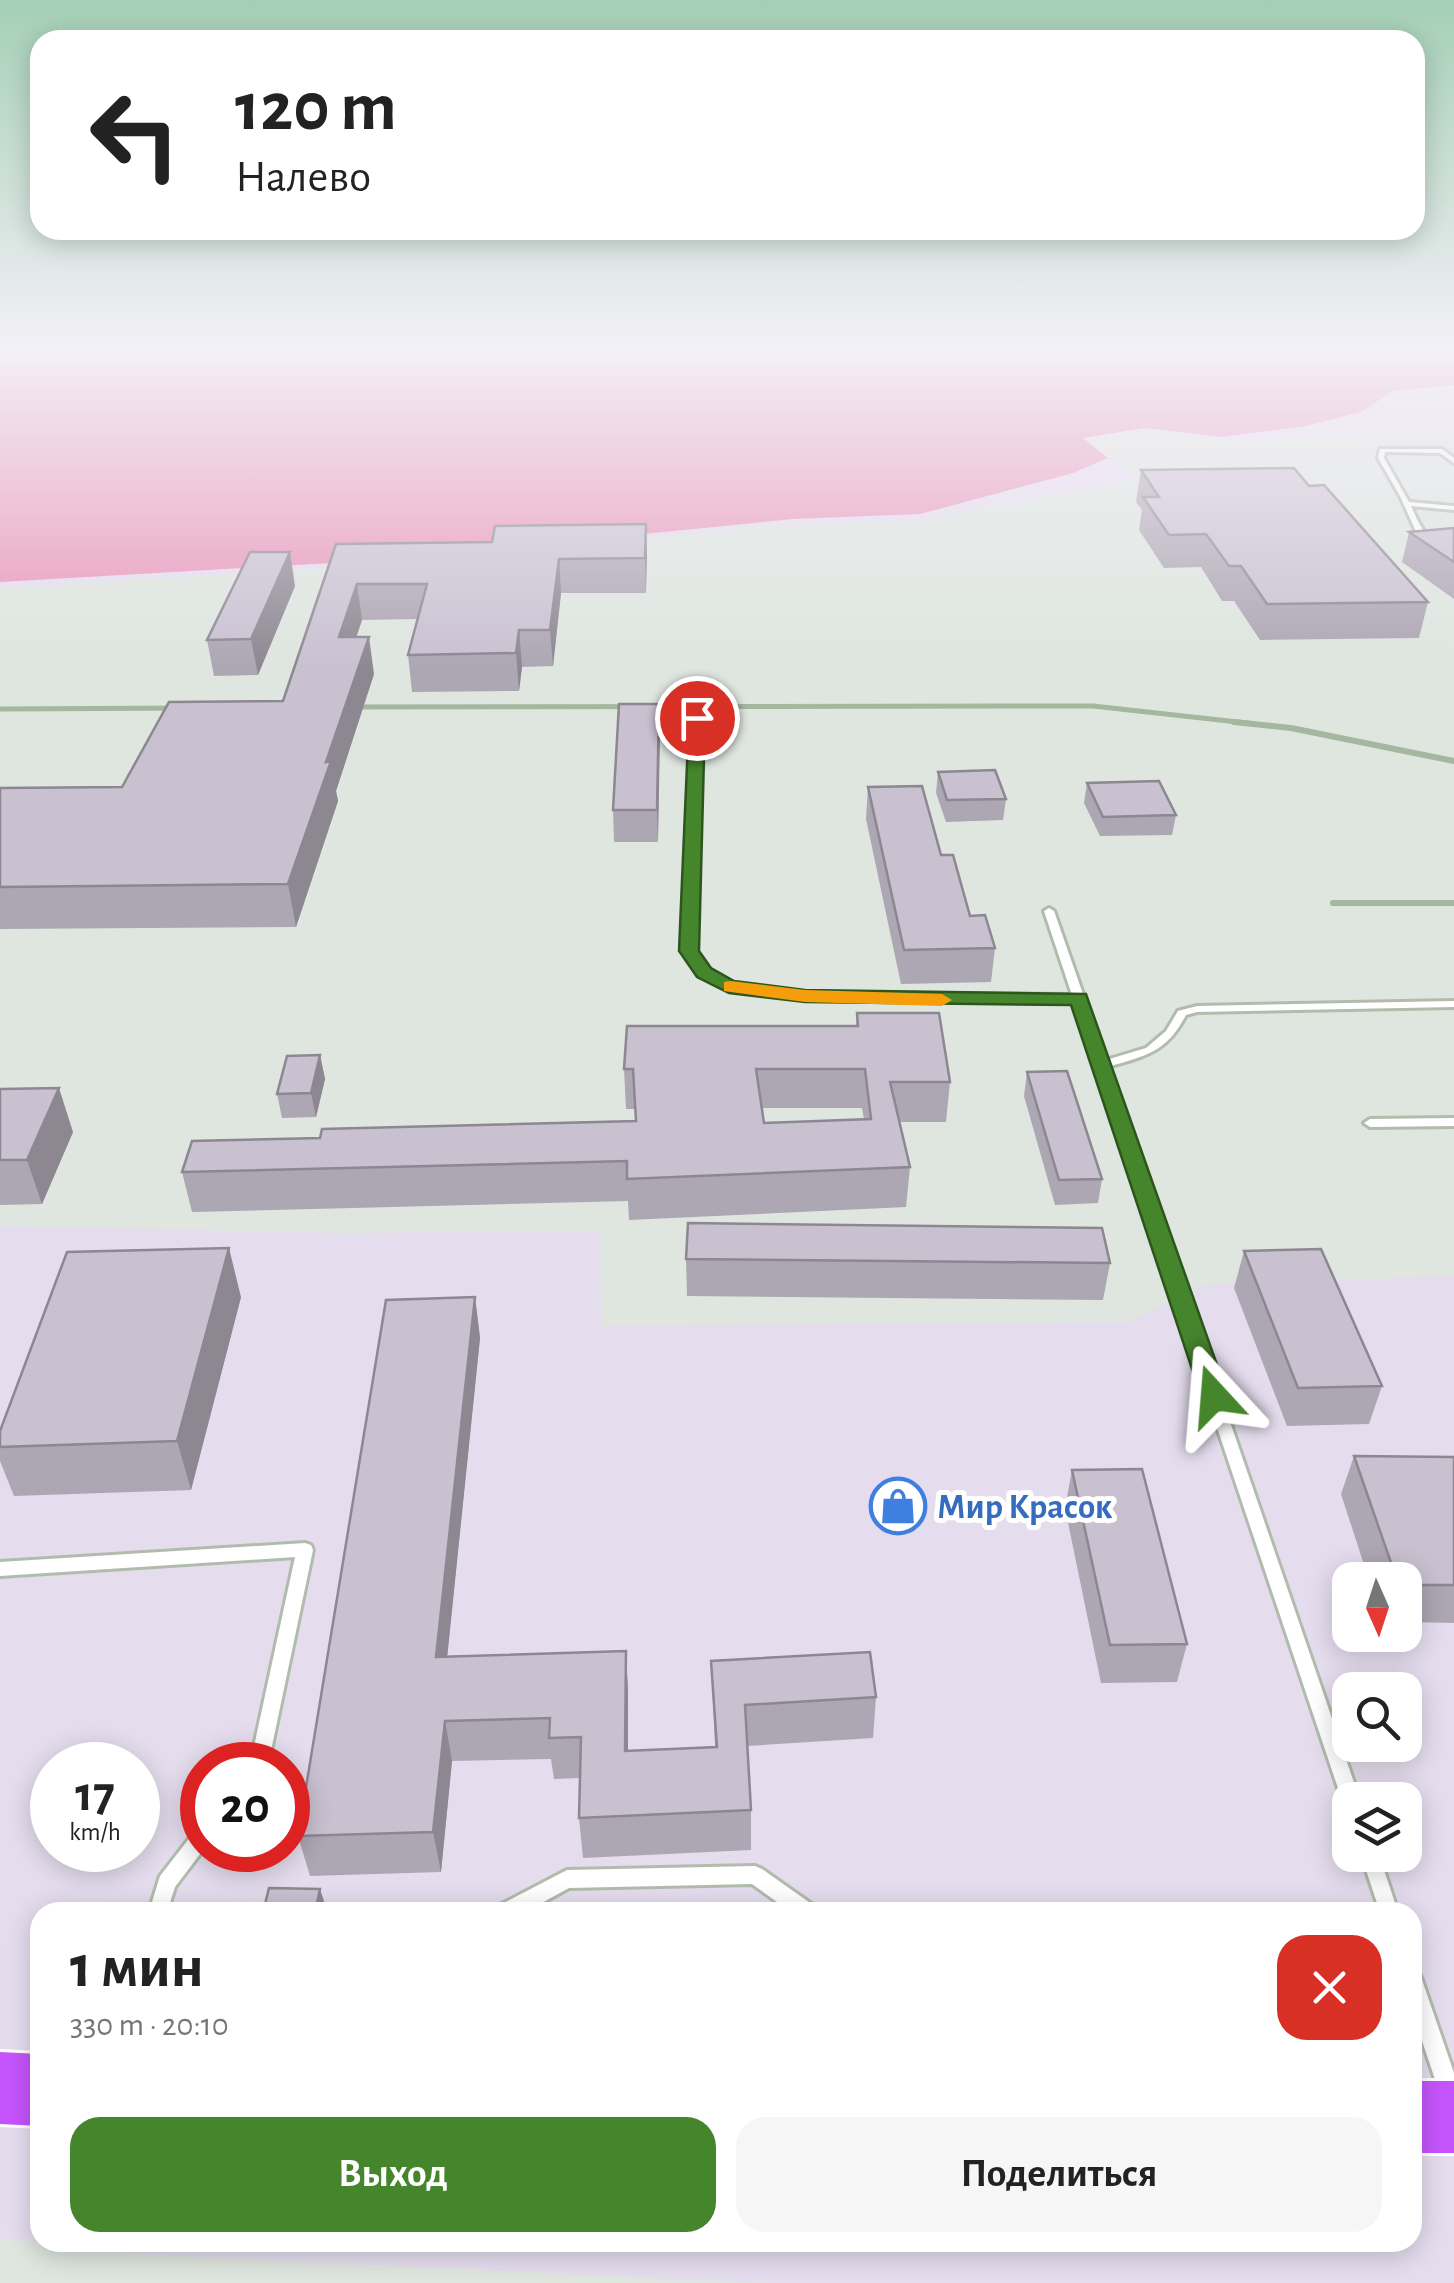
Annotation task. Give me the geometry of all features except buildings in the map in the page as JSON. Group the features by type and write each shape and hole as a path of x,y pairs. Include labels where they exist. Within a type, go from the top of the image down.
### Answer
{"main road":[{"path":"0,2088 30,2090"},
{"path":"1422,2117 1454,2117"}],"lane":[{"path":"1381,456 1407,504 1412,526 1429,544 1454,551"},
{"path":"1407,504 1454,508"},
{"path":"697,718 689,951 704,972 729,986 805,996 969,1001 1079,998"},
{"path":"1049,911 1345,1782"},
{"path":"1102,1066 1150,1050 1172,1033 1182,1013 1196,1009 1454,1004"},
{"path":"1370,1123 1454,1122"},
{"path":"0,1569 305,1550 264,1742"},
{"path":"161,1902 168,1882 180,1866"},
{"path":"1376,1872 1386,1902"},
{"path":"525,1902 566,1879 755,1874 793,1902"},
{"path":"1422,2009 1454,2102"}],"shaded area":[{"path":"0,456 1108,458 1073,473 920,514 793,519 384,560 0,582"},
{"path":"1107,456 1454,456 1454,1276 1204,1285 1129,1322 602,1326 599,1231 341,1233 0,1226 0,588 381,565 771,526 923,520 1136,479"},
{"path":"0,2238 30,2241 30,2252 125,2252 765,2283 0,2283"}],"railway":[{"path":"334,707 1093,706 1256,724"},
{"path":"0,709 194,708"},
{"path":"1234,722 1291,728 1454,761"},
{"path":"1333,903 1454,903"}],"slow traffic":[{"path":"731,987 805,996 942,1000"}],"place":[{"name":"Мир Красок","path":"898,1506"}],"route":[{"path":"697,718 689,951 704,972 729,986 805,996 969,1001 1079,998 1214,1396"}]}
